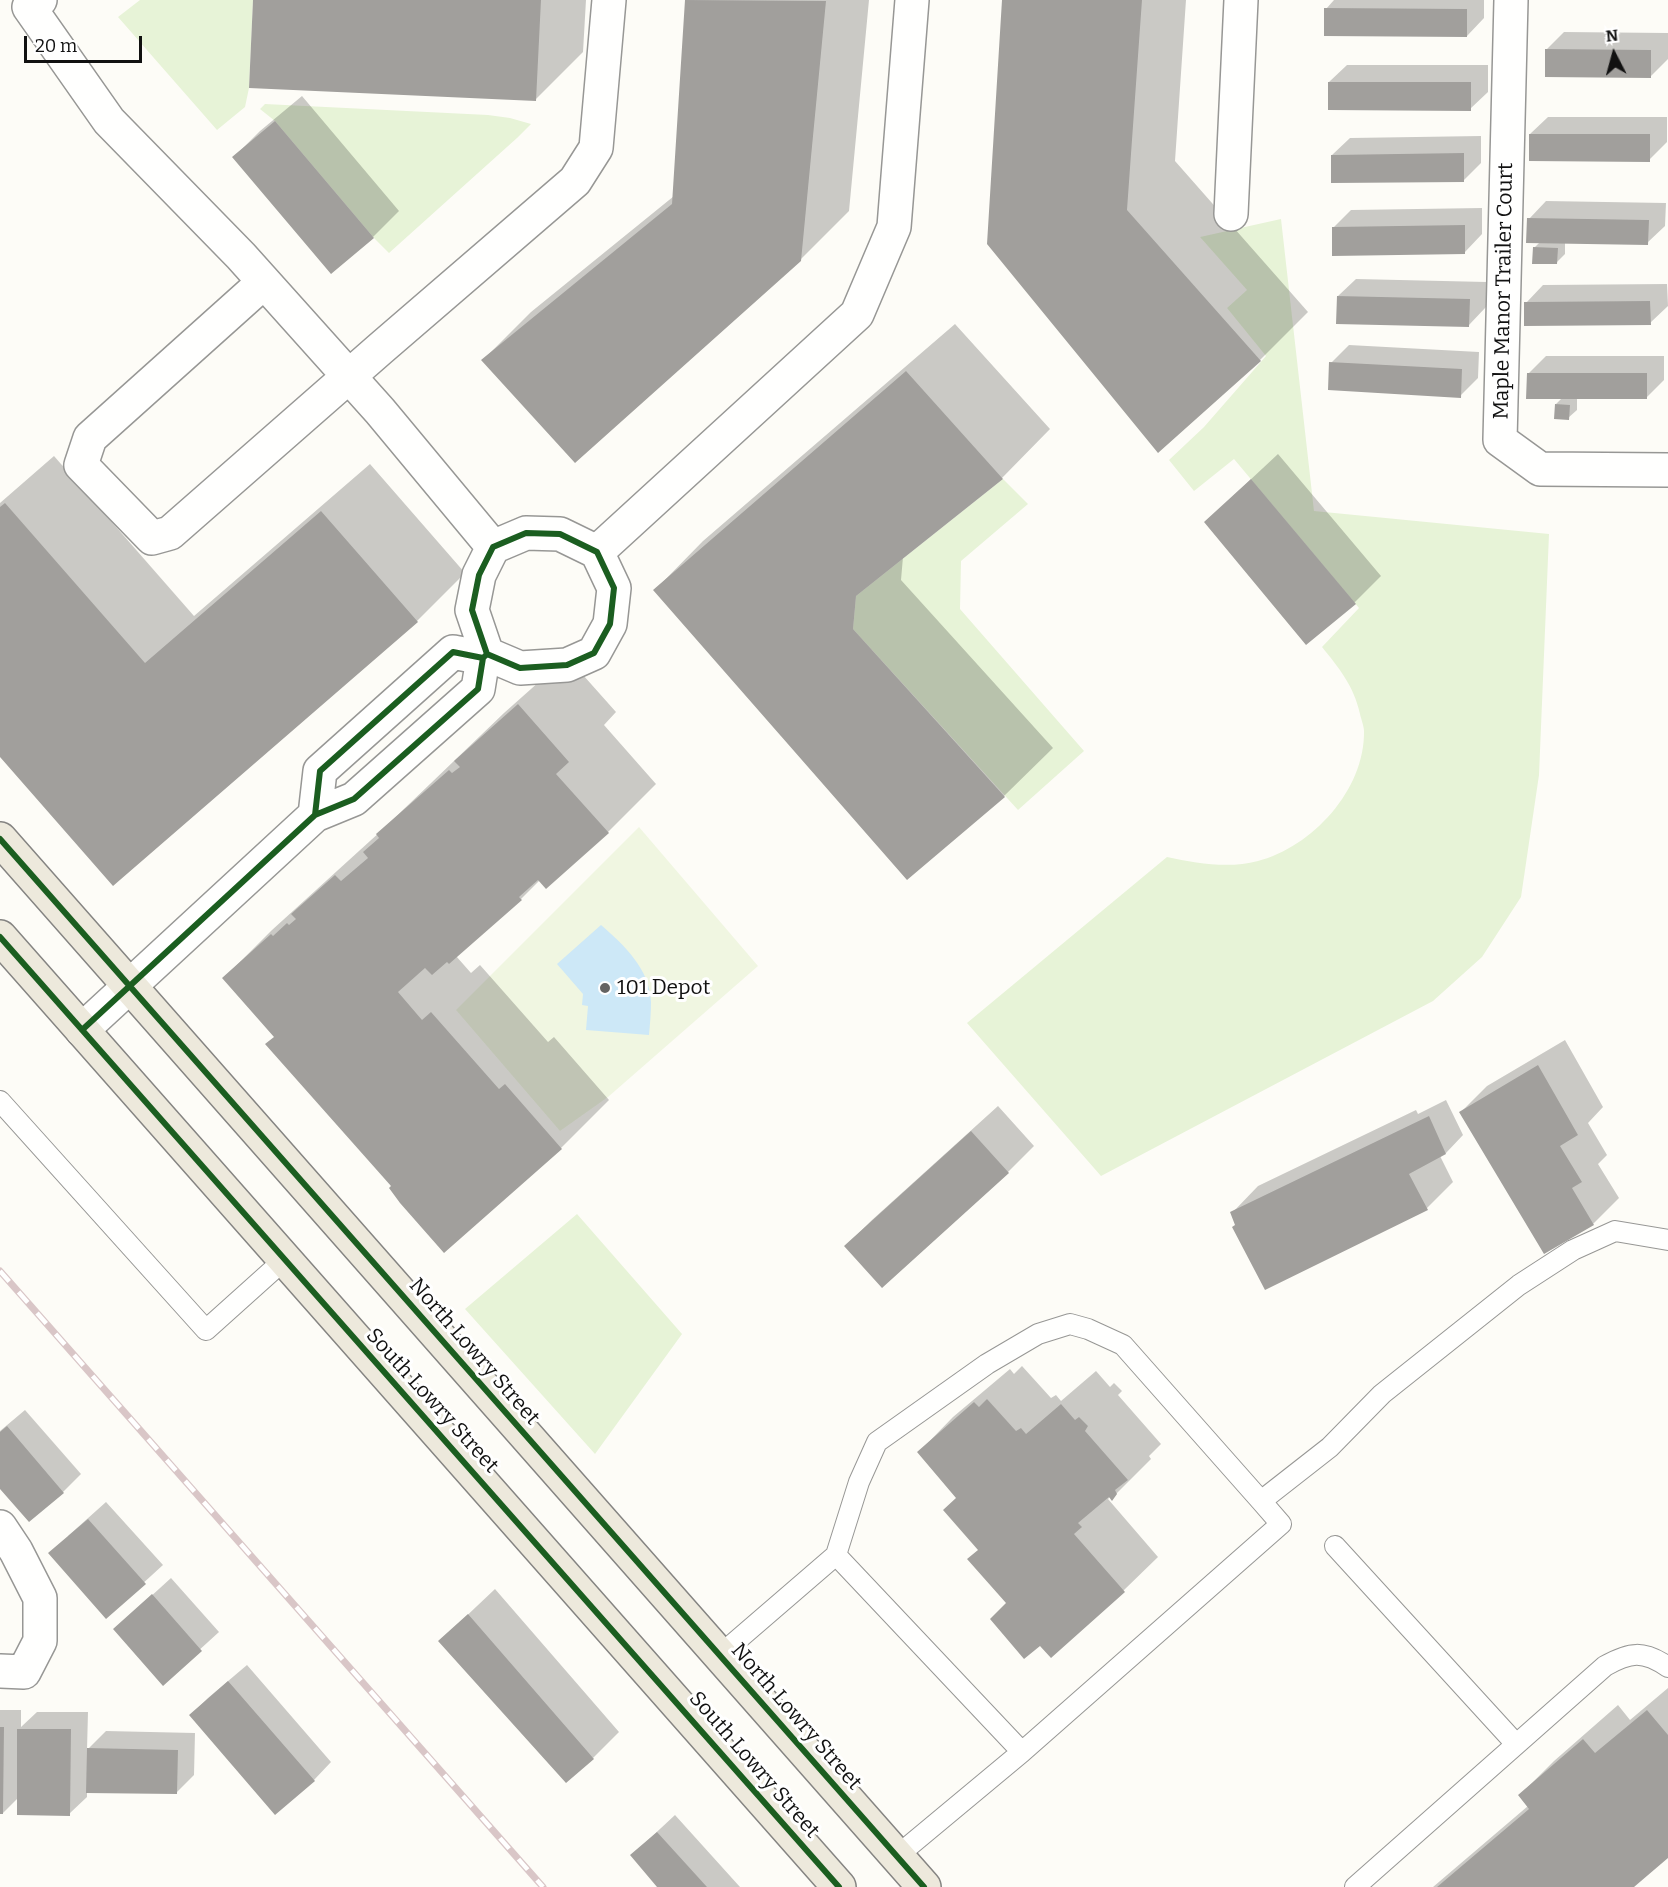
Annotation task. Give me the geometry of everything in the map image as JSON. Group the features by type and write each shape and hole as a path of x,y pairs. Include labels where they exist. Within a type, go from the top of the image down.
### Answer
{"main road":[{"name":"North Lowry Street","path":"0,839 924,1887"},
{"name":"South Lowry Street","path":"0,937 839,1887"}],"street":[{"path":"264,282 90,438 81,465 152,538 170,533 575,181 596,148 609,0"},
{"path":"597,552 857,314 894,227 912,0"},
{"path":"1231,214 1241,0"},
{"name":"Maple Manor Trailer Court","path":"1511,0 1500,440 1540,469 1668,470"},
{"path":"30,2 109,121 189,202 349,376 493,547"},
{"path":"82,1030 315,815 354,800 478,688 485,656 472,610 479,575 493,547 526,533 560,534 597,552 614,588 610,624 594,653 567,665 520,668 485,656 453,652 320,771 315,815"},
{"path":"0,1527 16,1551 40,1598 40,1641 24,1672 0,1671"}],"lane":[{"path":"0,1101 206,1330 284,1260"},
{"path":"1261,1501 1330,1447 1382,1394 1537,1273 1573,1250 1615,1232 1668,1240"},
{"path":"720,1655 836,1555 859,1482 877,1442 987,1364 1038,1334 1070,1324 1088,1329 1123,1345 1261,1501 1281,1524 1022,1752 897,1856"},
{"path":"1335,1546 1516,1744"},
{"path":"836,1555 1022,1752"},
{"path":"1355,1887 1605,1666 1622,1656 1648,1655 1668,1667"}],"green space":[{"path":"140,0 253,0 249,88 245,107 217,130 118,17"},
{"path":"265,104 488,115 531,124 389,253 275,121 260,109"},
{"path":"1281,219 1314,511 1549,534 1539,775 1521,897 1482,957 1433,1001 1101,1176 967,1023 1167,857 1235,865 1258,861 1278,854 1297,843 1332,813 1355,774 1362,753 1364,729 1354,695 1340,670 1322,647 1359,608 1234,459 1194,491 1169,460 1204,427 1266,356 1227,308 1247,290 1200,237"},
{"path":"1003,479 1028,504 961,561 960,609 1084,751 1018,810 853,629 856,596"},
{"name":"101 Depot","path":"639,827 758,966 608,1097 560,1131 456,1010"},
{"path":"577,1214 682,1334 595,1454 465,1309"}],"water":[{"path":"601,925 627,949 646,979 651,1002 649,1035 586,1030 588,1006 582,1005 583,994 557,964"}],"building":[{"path":"253,0 541,0 536,101 249,88"},
{"path":"685,0 826,1 801,261 575,463 481,360 672,204"},
{"path":"1002,0 1142,0 1127,210 1261,361 1158,453 987,244"},
{"path":"1324,8 1467,9 1467,37 1324,36"},
{"path":"1545,49 1651,50 1651,78 1545,77"},
{"path":"1328,82 1471,82 1471,111 1328,110"},
{"path":"275,121 374,238 331,274 232,157"},
{"path":"1529,134 1650,134 1650,162 1529,161"},
{"path":"1464,153 1464,182 1331,183 1331,155"},
{"path":"1527,218 1649,220 1648,245 1526,243"},
{"path":"1465,225 1465,254 1332,256 1332,227"},
{"path":"1533,247 1558,248 1557,264 1532,264"},
{"path":"1337,296 1470,299 1469,327 1336,324"},
{"path":"1650,301 1651,325 1524,326 1524,302"},
{"path":"1329,362 1462,369 1461,398 1328,390"},
{"path":"906,371 1003,479 856,596 853,629 1005,797 907,880 653,590"},
{"path":"1527,373 1647,373 1647,399 1526,399"},
{"path":"1555,404 1570,405 1569,420 1554,419"},
{"path":"1251,479 1356,604 1306,645 1204,522"},
{"path":"5,503 145,663 321,511 418,622 113,886 0,757 0,507"},
{"path":"518,704 569,762 556,774 609,833 546,889 538,880 519,897 522,900 449,964 447,962 432,975 425,968 398,992 422,1020 431,1012 499,1089 505,1084 562,1149 444,1253 400,1203 389,1188 391,1186 265,1044 274,1037 222,978 271,934 273,936 287,923 289,925 296,919 291,914 335,875 341,881 368,858 363,852 379,838 376,834 449,770 452,773 460,767 454,761"},
{"path":"1538,1065 1578,1135 1560,1146 1582,1182 1572,1188 1594,1225 1544,1254 1459,1112"},
{"path":"1429,1116 1446,1154 1409,1174 1428,1210 1265,1290 1232,1227 1235,1225 1230,1212"},
{"path":"971,1131 1009,1173 882,1288 844,1246"},
{"path":"987,1399 1016,1431 1021,1428 1026,1434 1061,1404 1075,1420 1079,1417 1088,1426 1085,1431 1128,1480 1115,1490 1117,1494 1112,1501 1109,1497 1078,1523 1082,1527 1074,1534 1125,1592 1051,1658 1040,1646 1024,1659 990,1619 1006,1603 967,1559 978,1550 943,1510 956,1498 917,1452 974,1402 979,1407"},
{"path":"7,1426 64,1493 29,1522 0,1489 0,1432"},
{"path":"88,1519 146,1584 106,1619 48,1553"},
{"path":"152,1594 202,1651 163,1686 113,1629"},
{"path":"468,1614 594,1759 566,1783 438,1641"},
{"path":"228,1681 315,1781 275,1815 189,1715"},
{"path":"1647,1710 1668,1735 1668,1858 1634,1887 1437,1887 1529,1809 1518,1795 1583,1739 1595,1753"},
{"path":"0,1727 4,1727 3,1814 0,1814"},
{"path":"17,1729 71,1729 70,1816 17,1815"},
{"path":"87,1748 178,1750 177,1794 86,1793"},
{"path":"657,1832 707,1887 657,1887 630,1855"}],"railway":[{"path":"0,1271 543,1887"}],"cycle path":[{"path":"82,1030 315,815 354,799 478,689 483,658 487,654 520,668 567,665 594,653 610,624 614,588 597,552 560,534 526,533 493,547 479,575 472,610 487,654 483,658 453,652 320,771 315,815"},
{"path":"0,839 924,1887"},
{"path":"0,937 839,1887"}],"place":[{"name":"101 Depot","path":"605,988"}]}
